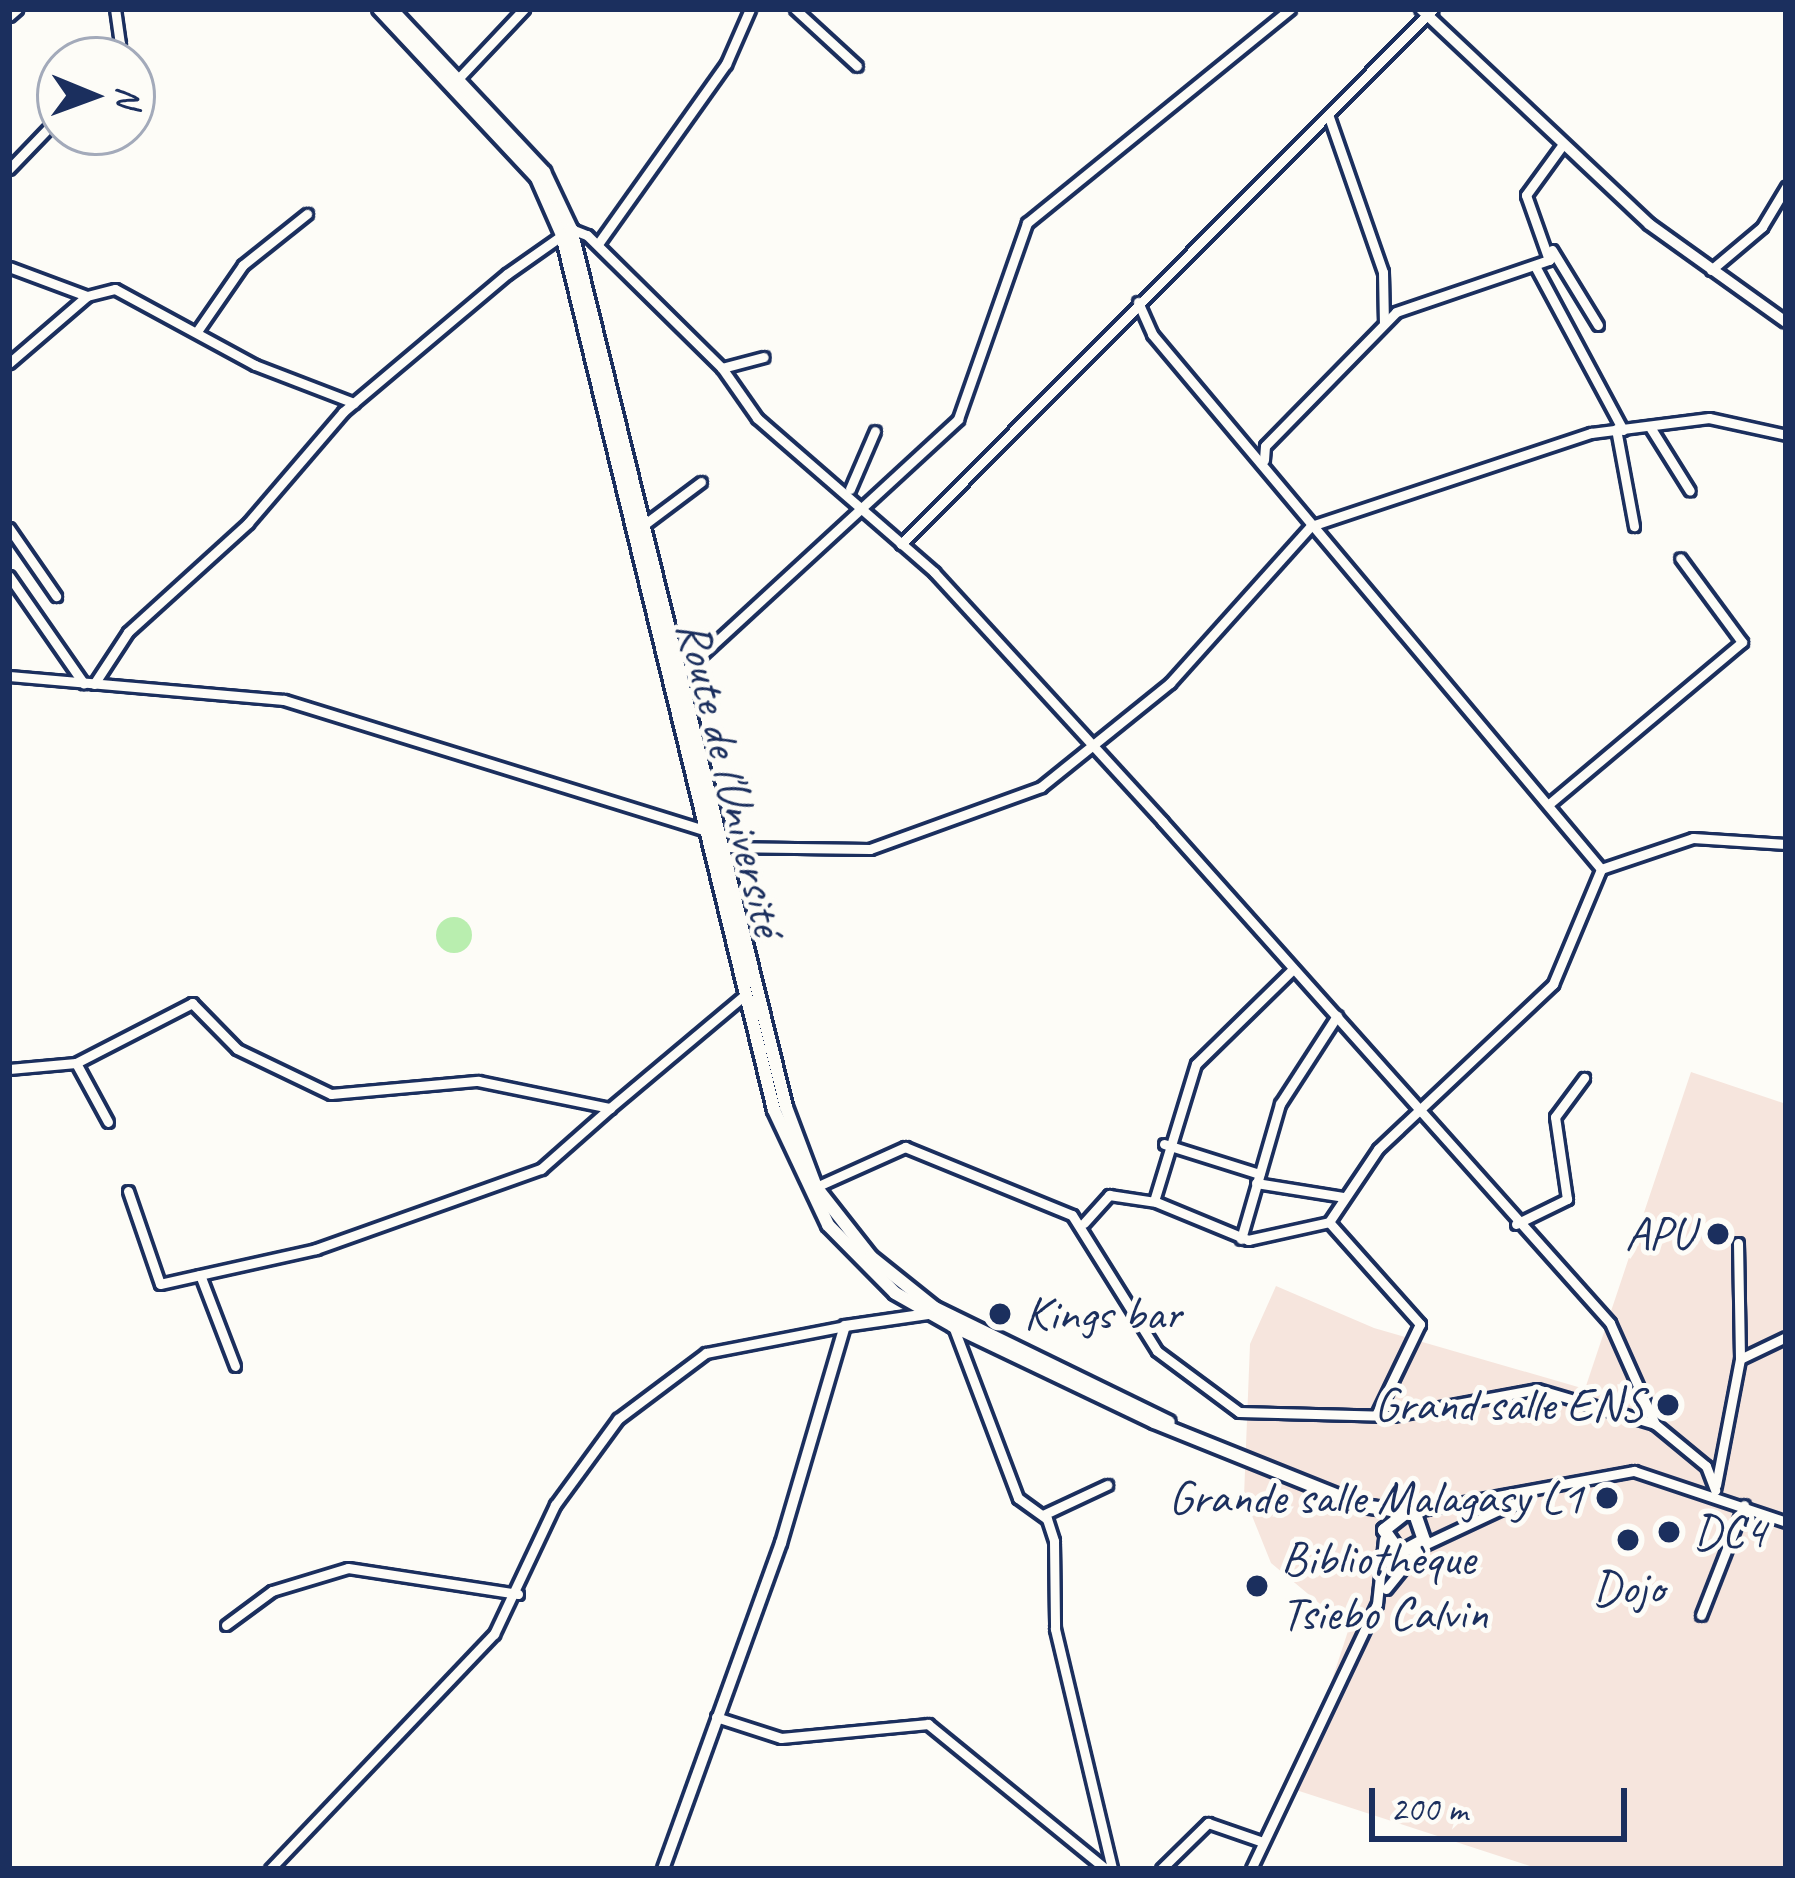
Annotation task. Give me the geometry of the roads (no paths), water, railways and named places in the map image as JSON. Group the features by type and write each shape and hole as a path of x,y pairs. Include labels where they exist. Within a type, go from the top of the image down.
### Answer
{"main road":[{"name":"Route de l'Université","path":"379,9 537,178 567,232"},
{"name":"Route de l'Université","path":"391,9 544,172 567,232 746,994 806,1192 864,1264 928,1314 1364,1506 1408,1512"},
{"name":"Route de l'Université","path":"587,316 644,524 721,847 815,1187 871,1257 935,1308 1170,1422"},
{"path":"1364,1506 1384,1539 1400,1553 1420,1547 1424,1526 1408,1512 1392,1516 1384,1539"}],"street":[{"path":"9,16 17,9"},
{"path":"457,80 524,9"},
{"path":"598,244 726,64 750,9"},
{"path":"795,9 857,66"},
{"path":"680,675 975,392 992,304 1028,224 1290,9"},
{"path":"901,544 1138,302 1329,117 1428,11 1563,144 1711,270 1786,322"},
{"path":"1329,117 1378,252 1384,323"},
{"path":"9,169 36,141"},
{"path":"1563,144 1526,195 1552,250 1598,325"},
{"path":"1711,270 1762,227 1786,187"},
{"path":"198,330 243,265 307,214"},
{"path":"89,684 128,632 248,523 354,403 567,232 598,244 722,368 757,418 865,502 873,525 901,544 1337,1016 1516,1224 1610,1323 1654,1424"},
{"path":"1265,465 1264,446 1384,323 1535,266 1552,250"},
{"path":"1535,266 1620,430 1634,526"},
{"path":"9,267 87,296"},
{"path":"9,364 87,296 115,289 354,403"},
{"path":"1138,302 1152,334 1601,869"},
{"path":"722,368 764,357"},
{"path":"721,847 896,843 1041,787 1097,752 1310,526 1620,430 1709,418 1786,435"},
{"path":"1650,427 1690,490"},
{"path":"850,489 875,431"},
{"path":"644,524 701,482"},
{"path":"9,528 56,596"},
{"path":"1549,804 1742,642 1680,558"},
{"path":"9,576 89,684"},
{"path":"9,676 284,700 707,831"},
{"path":"1084,1223 1109,1195 1154,1201 1241,1239 1329,1222 1343,1197 1553,984 1601,869 1693,838 1786,844"},
{"path":"1154,1201 1164,1144 1196,1064 1292,970"},
{"path":"128,1191 160,1284 316,1249 541,1169 746,994"},
{"path":"9,1069 76,1063 192,1003 237,1049 331,1094 478,1081 610,1108"},
{"path":"1241,1239 1280,1104 1337,1016"},
{"path":"76,1063 108,1122"},
{"path":"1516,1224 1567,1199 1555,1117 1584,1078"},
{"path":"1164,1144 1257,1178 1343,1197"},
{"path":"815,1187 905,1147 1084,1223 1157,1351 1204,1396 1292,1418 1376,1415 1537,1389 1654,1424 1706,1466 1715,1490"},
{"path":"1329,1222 1420,1324 1376,1415"},
{"path":"1715,1490 1740,1359 1738,1243"},
{"path":"200,1275 235,1366"},
{"path":"270,1869 450,1688 518,1594 583,1461 651,1390 719,1349 928,1314"},
{"path":"663,1869 845,1326"},
{"path":"953,1326 1018,1498 1043,1516 1054,1541 1054,1629 1109,1869"},
{"path":"1740,1359 1786,1337"},
{"path":"1408,1512 1534,1494 1634,1471 1715,1490 1786,1522"},
{"path":"1043,1516 1106,1485"},
{"path":"1250,1869 1377,1604 1420,1547 1534,1494"},
{"path":"1701,1615 1744,1505"},
{"path":"1377,1604 1384,1539"},
{"path":"226,1624 272,1591 348,1568 518,1594"},
{"path":"716,1717 781,1738 928,1724 1109,1869"},
{"path":"1161,1869 1208,1823 1262,1843"}],"place":[{"name":"APU","path":"1718,1234"},
{"name":"Kings bar","path":"1000,1314"},
{"name":"Grand salle ENS","path":"1668,1405"},
{"name":"Grande salle Malagasy L1","path":"1607,1498"},
{"name":"DC4","path":"1669,1532"},
{"name":"Dojo","path":"1628,1540"},
{"name":"Bibliothèque Tsiebo Calvin","path":"1257,1586"}]}
